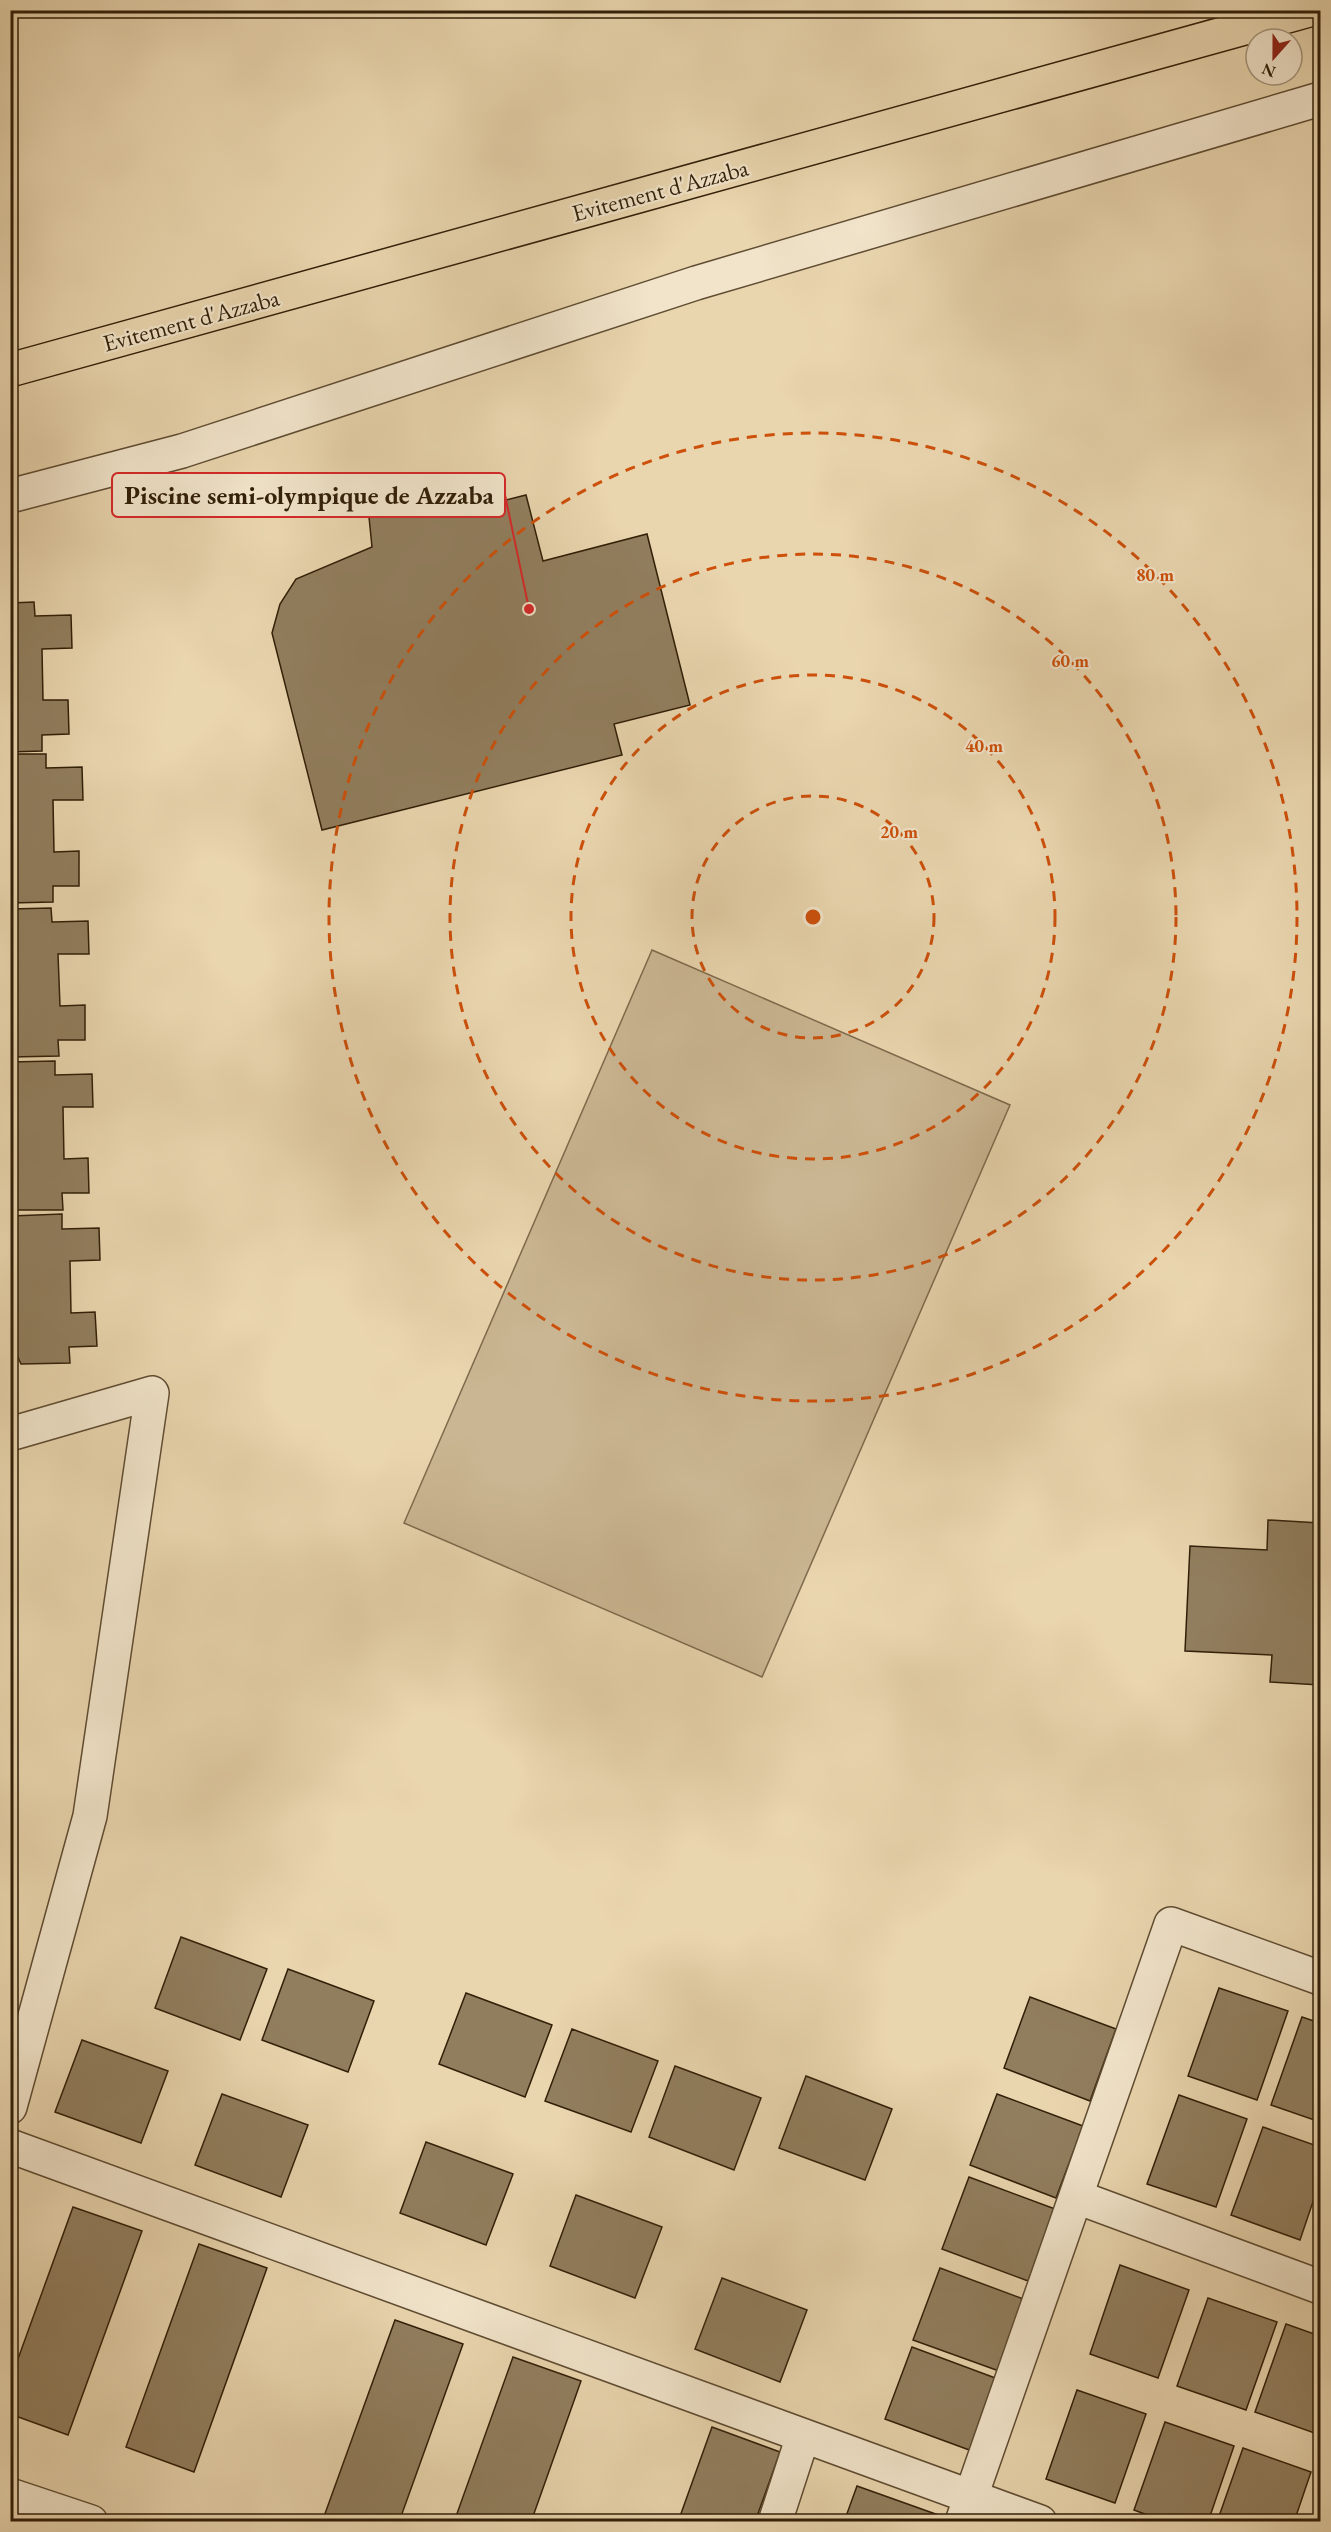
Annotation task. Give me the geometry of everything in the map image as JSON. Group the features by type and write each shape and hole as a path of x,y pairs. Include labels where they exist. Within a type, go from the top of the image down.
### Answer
{"main road":[{"name":"Evitement d'Azzaba","path":"10,370 1309,10"}],"street":[{"path":"10,496 182,451 696,283 1320,99"},
{"path":"10,1434 152,1393 90,1816 10,2107"},
{"path":"966,2509 1171,1924 1320,1978"},
{"path":"10,2146 803,2436 966,2509 1040,2522"},
{"path":"1077,2197 1320,2288"},
{"path":"775,2522 803,2436"},
{"path":"10,2495 91,2522"}],"shaded area":[{"path":"652,950 1010,1105 762,1677 404,1523"}],"building":[{"path":"423,476 463,490 474,508 526,495 543,561 647,534 690,705 614,724 622,755 322,830 272,633 280,604 296,579 372,547 369,517 380,496 396,478"},
{"path":"34,602 35,616 71,615 72,648 42,649 43,700 68,700 69,734 42,735 42,751 10,752 10,603"},
{"path":"10,754 46,754 46,768 82,767 83,800 53,800 54,852 79,851 79,886 53,886 53,902 10,903"},
{"path":"51,908 52,922 88,921 89,954 58,954 60,1006 85,1005 85,1040 58,1040 59,1056 11,1057 10,909"},
{"path":"55,1061 55,1075 92,1074 93,1107 63,1107 64,1159 88,1158 89,1193 62,1193 63,1210 14,1210 10,1202 10,1062"},
{"path":"62,1214 62,1229 99,1228 100,1260 70,1261 71,1313 95,1312 97,1346 69,1347 70,1363 21,1364 16,1353 10,1353 11,1216"},
{"path":"1268,1520 1320,1523 1320,1685 1270,1682 1272,1655 1185,1651 1190,1546 1267,1550"},
{"path":"181,1937 267,1969 240,2040 155,2008"},
{"path":"288,1969 374,2001 348,2072 262,2040"},
{"path":"1219,1988 1288,2011 1257,2100 1188,2076"},
{"path":"466,1993 552,2025 525,2097 439,2064"},
{"path":"1030,1997 1116,2029 1090,2101 1004,2068"},
{"path":"1302,2017 1320,2023 1320,2122 1271,2105"},
{"path":"572,2029 658,2061 631,2132 545,2101"},
{"path":"82,2040 168,2071 141,2143 55,2112"},
{"path":"675,2066 761,2098 734,2170 649,2137"},
{"path":"806,2076 892,2109 865,2180 779,2148"},
{"path":"222,2094 308,2125 281,2197 195,2165"},
{"path":"997,2094 1083,2126 1056,2198 970,2165"},
{"path":"1179,2095 1247,2119 1216,2207 1147,2184"},
{"path":"1263,2127 1320,2147 1320,2181 1300,2240 1231,2215"},
{"path":"426,2142 513,2174 486,2245 400,2213"},
{"path":"969,2177 1055,2209 1028,2281 942,2249"},
{"path":"576,2195 662,2227 635,2298 550,2266"},
{"path":"73,2207 142,2231 68,2435 10,2414 10,2381"},
{"path":"199,2244 267,2268 194,2472 126,2447"},
{"path":"1120,2265 1189,2290 1158,2378 1090,2354"},
{"path":"940,2268 1026,2300 999,2371 913,2340"},
{"path":"722,2278 807,2310 780,2382 695,2349"},
{"path":"1208,2298 1277,2322 1246,2410 1177,2386"},
{"path":"395,2320 463,2344 399,2522 322,2522"},
{"path":"1286,2324 1320,2336 1320,2435 1255,2412"},
{"path":"912,2347 998,2379 972,2451 885,2419"},
{"path":"513,2357 581,2381 531,2522 454,2522"},
{"path":"1077,2390 1146,2414 1115,2503 1046,2479"},
{"path":"1165,2422 1234,2446 1208,2522 1166,2522 1134,2510"},
{"path":"712,2427 780,2452 755,2522 678,2522"},
{"path":"1243,2448 1311,2472 1294,2522 1217,2522"},
{"path":"857,2486 944,2517 942,2522 844,2522"}],"place":[{"name":"Piscine semi-olympique de Azzaba","path":"529,609"}]}
